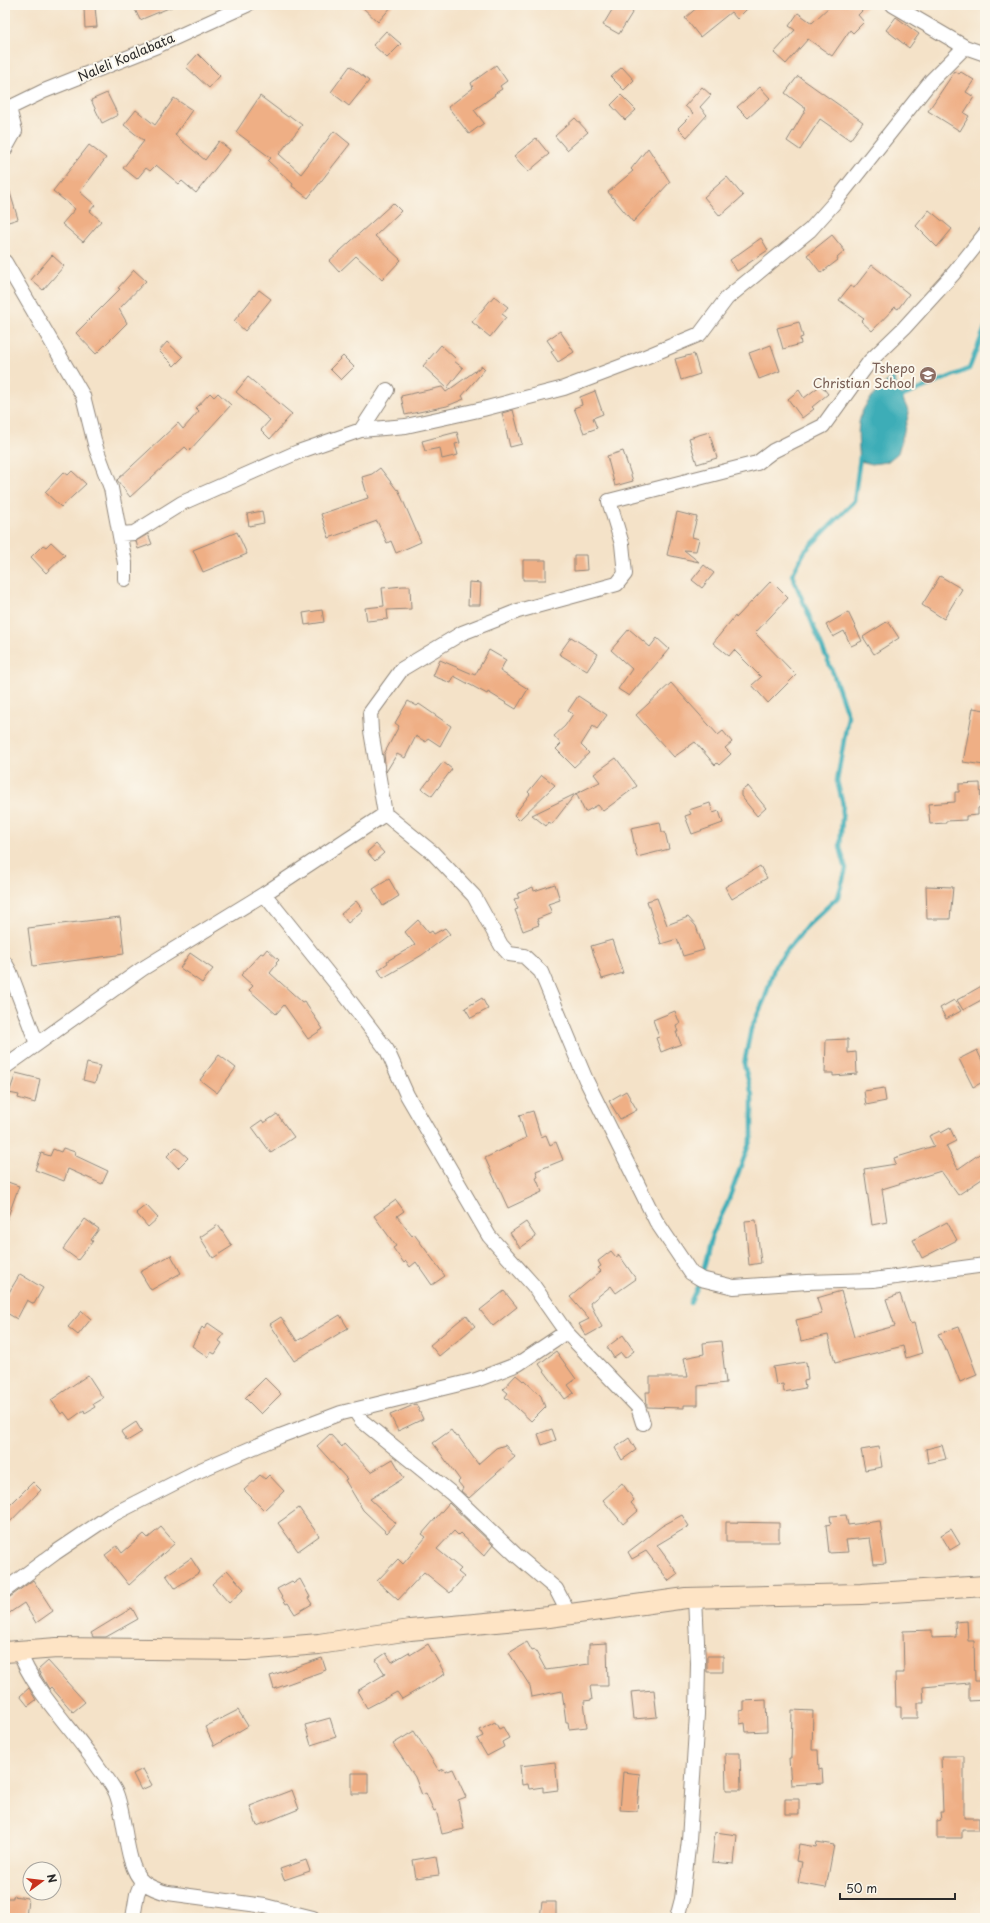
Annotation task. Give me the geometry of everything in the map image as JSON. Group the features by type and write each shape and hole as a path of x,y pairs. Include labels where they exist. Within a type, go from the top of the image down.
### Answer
{"street":[{"name":"Naleli Koalabata","path":"7,109 44,91 157,46 247,5"},
{"path":"893,5 965,47 985,54"},
{"path":"121,534 134,533 182,503 298,452 361,430 406,426 483,409 564,388 638,360 700,334 727,298 810,230 835,202 931,81 965,47"},
{"path":"5,149 15,131 7,109"},
{"path":"985,234 954,273 909,322 870,360 823,426 772,451 757,463 609,501 622,544 625,574 617,584 518,611 462,633 402,669 370,713 371,731 385,814 433,853 474,896 501,945 509,954 524,956 541,972 586,1080 656,1220 691,1273 701,1279 734,1287 807,1282 873,1280 985,1265"},
{"path":"5,262 83,396 96,448 111,488 121,534 125,563 125,579"},
{"path":"361,430 387,390"},
{"path":"5,1067 142,969 264,894 385,814"},
{"path":"264,894 346,996 387,1050 407,1095 489,1236 533,1285 566,1332 638,1407 643,1423"},
{"path":"5,963 10,972 37,1044"},
{"path":"5,1590 55,1553 110,1516 190,1475 280,1436 341,1413 355,1411 476,1380 518,1364 566,1332"},
{"path":"355,1411 362,1421 451,1493 516,1555 556,1589 569,1614"},
{"path":"12,1651 58,1648 245,1650 319,1644 410,1630 569,1614 695,1598 861,1594 985,1586"},
{"path":"677,1918 682,1899 695,1764 698,1663 695,1598"},
{"path":"12,1651 92,1756 116,1792 133,1868 142,1881 155,1890 168,1893 265,1906 314,1918"},
{"path":"133,1918 137,1894 142,1881"}],"water":[{"path":"893,376 909,413 898,453 887,462 872,464 860,461 858,432 862,412 866,404"}],"building":[{"path":"133,5 176,5 140,20"},
{"path":"360,5 393,5 378,22"},
{"path":"615,5 637,5 619,34 603,25"},
{"path":"700,5 751,5 737,19 731,12 700,37 685,18"},
{"path":"831,5 868,5 858,15 864,22 853,33 850,30 832,56 808,39 786,64 774,53 795,30 789,26 798,13 812,23"},
{"path":"95,7 97,27 85,28 84,8"},
{"path":"896,17 919,34 909,48 886,30"},
{"path":"386,31 401,44 387,58 373,45"},
{"path":"198,54 220,76 209,88 186,67"},
{"path":"496,65 507,81 500,86 502,89 474,110 484,123 469,134 448,107 473,88 471,83"},
{"path":"350,66 369,81 349,106 331,92"},
{"path":"622,67 634,80 624,90 611,77"},
{"path":"955,71 959,74 961,72 974,80 966,92 974,97 964,113 969,116 960,131 928,111"},
{"path":"798,76 863,122 850,140 820,119 800,150 787,141 806,109 785,93"},
{"path":"702,87 711,95 700,107 707,115 687,137 678,128 693,113 685,106"},
{"path":"760,87 770,98 748,118 737,107"},
{"path":"107,93 118,115 102,123 91,100"},
{"path":"621,95 636,110 625,120 611,105"},
{"path":"260,96 288,117 290,116 302,125 279,154 301,174 334,131 350,144 308,198 292,186 293,184 268,161 271,158 236,132"},
{"path":"174,98 192,110 175,135 205,160 219,141 230,150 196,193 182,181 179,184 156,165 150,171 146,168 137,179 123,168 144,141 124,125 136,110 155,125"},
{"path":"575,118 588,132 567,150 555,136"},
{"path":"536,138 549,154 528,172 514,156"},
{"path":"89,145 106,158 80,192 95,205 90,211 101,221 83,242 62,224 75,209 53,191"},
{"path":"648,148 670,182 633,222 608,192 633,171 631,169"},
{"path":"727,177 743,196 720,216 704,197"},
{"path":"8,186 18,219 5,223 5,187"},
{"path":"393,203 401,211 375,236 401,260 382,280 356,256 339,272 329,261"},
{"path":"929,210 952,229 937,247 916,226"},
{"path":"832,235 845,251 837,258 838,260 821,273 807,255"},
{"path":"761,238 768,250 737,271 730,260"},
{"path":"52,255 64,266 43,290 31,280"},
{"path":"872,265 909,294 898,309 895,307 872,331 861,321 864,318 839,300 850,286 854,288"},
{"path":"134,270 146,281 119,309 127,323 96,354 76,333 120,289 118,288"},
{"path":"259,290 271,299 245,331 234,321"},
{"path":"494,296 508,307 502,314 506,317 490,337 472,322"},
{"path":"799,322 803,337 800,338 801,344 783,349 777,328"},
{"path":"560,331 574,352 558,362 551,352 554,350 547,340"},
{"path":"167,342 183,357 174,366 159,351"},
{"path":"441,345 456,359 454,361 463,368 447,388 423,366"},
{"path":"771,345 780,371 759,379 749,353"},
{"path":"694,354 700,374 681,380 675,359"},
{"path":"343,356 354,367 341,380 330,369"},
{"path":"482,366 485,369 462,396 464,399 447,406 405,415 401,396 442,387 446,392"},
{"path":"248,377 292,414 270,439 261,430 270,420 236,392"},
{"path":"821,385 828,394 812,407 814,409 802,418 788,399 799,390 804,398"},
{"path":"595,391 603,414 593,418 597,428 584,433 574,408 582,405 580,397"},
{"path":"210,393 214,397 218,393 231,405 189,451 185,447 130,497 117,480 178,423 183,429 199,411 196,408"},
{"path":"513,410 522,444 510,447 502,413"},
{"path":"457,432 460,443 455,444 458,455 442,459 440,448 425,451 422,441"},
{"path":"709,432 717,458 697,464 689,438"},
{"path":"623,451 633,481 615,486 607,456"},
{"path":"380,468 397,490 398,489 421,542 396,553 391,541 387,543 377,521 329,538 321,514 368,498 362,477 372,474"},
{"path":"72,471 86,484 61,507 45,492 64,472 68,475"},
{"path":"262,511 264,523 249,526 247,514"},
{"path":"677,512 697,517 692,537 699,539 696,551 684,550 699,562 667,555"},
{"path":"237,532 247,554 203,572 193,550"},
{"path":"148,534 152,544 138,549 136,541"},
{"path":"51,542 65,555 46,573 31,557 43,545 46,547"},
{"path":"574,555 586,555 587,570 574,571"},
{"path":"523,560 546,560 546,580 523,580"},
{"path":"704,565 714,573 702,588 692,580"},
{"path":"940,576 962,589 944,619 922,605"},
{"path":"771,581 788,598 755,633 796,675 768,703 752,685 761,677 734,650 729,656 713,643 735,616 736,618"},
{"path":"469,582 481,583 480,605 468,605"},
{"path":"410,586 411,609 387,610 388,619 367,621 365,608 384,606 382,588"},
{"path":"322,610 324,622 305,625 303,613"},
{"path":"848,612 862,641 851,646 844,631 833,637 826,625"},
{"path":"888,621 899,638 874,654 863,637"},
{"path":"629,629 650,647 657,638 669,649 629,696 618,689 632,669 611,650"},
{"path":"571,637 598,654 587,671 559,654"},
{"path":"489,650 506,660 500,671 528,689 516,709 488,692 487,694 454,676 451,683 433,676 440,660 475,675"},
{"path":"671,683 718,735 723,731 732,742 725,748 731,754 719,765 717,763 715,765 695,742 674,757 636,715"},
{"path":"578,696 607,715 597,729 593,726 581,745 589,753 574,767 556,749 561,744 554,736 565,726 573,714 568,711"},
{"path":"408,701 417,706 419,704 451,726 440,746 428,738 426,742 416,736 405,758 397,754 386,772 384,754 399,726 395,723"},
{"path":"973,708 985,710 984,765 963,762"},
{"path":"616,758 637,786 603,811 598,805 585,812 576,794 600,782 594,774"},
{"path":"443,762 452,769 432,796 422,789"},
{"path":"542,775 555,785 519,820 514,815 530,794 528,792"},
{"path":"980,783 981,807 978,808 978,815 966,816 966,820 946,821 946,823 930,824 928,804 955,802 955,792 959,792 959,784"},
{"path":"748,786 766,808 757,816 741,796 741,791"},
{"path":"575,794 552,824 549,822 546,826 532,815"},
{"path":"710,803 713,813 719,811 723,823 692,834 685,816 691,814 689,810"},
{"path":"660,822 662,832 665,832 669,849 637,857 631,828"},
{"path":"376,844 384,853 375,861 367,852"},
{"path":"760,866 767,878 732,899 725,887"},
{"path":"389,879 399,896 383,906 373,889"},
{"path":"555,884 560,900 548,904 552,913 537,919 539,925 523,931 515,910 518,909 514,899 519,898 517,894 533,887 534,891"},
{"path":"926,886 953,887 950,919 927,919"},
{"path":"657,898 667,925 688,917 696,926 704,950 683,956 677,939 661,944 647,901"},
{"path":"356,901 363,910 348,923 341,914"},
{"path":"120,917 124,954 33,966 28,928"},
{"path":"418,920 429,933 432,931 434,934 445,928 450,934 422,955 383,978 378,970 388,963 387,961 415,945 405,932"},
{"path":"612,940 623,973 602,979 591,946"},
{"path":"267,949 279,960 270,973 302,1002 304,1001 323,1029 308,1039 284,1005 276,1014 249,990 253,986 241,975 261,953 263,954"},
{"path":"190,953 213,969 202,983 180,968"},
{"path":"985,984 985,998 963,1010 957,1000"},
{"path":"482,998 488,1009 471,1018 465,1008"},
{"path":"954,1000 961,1011 946,1019 940,1008"},
{"path":"675,1011 680,1024 676,1026 678,1032 676,1032 681,1044 661,1052 656,1038 659,1037 653,1020"},
{"path":"848,1039 848,1053 856,1052 857,1074 833,1076 833,1073 825,1073 826,1040"},
{"path":"977,1050 985,1067 985,1081 973,1087 959,1059"},
{"path":"219,1055 236,1068 217,1093 200,1080"},
{"path":"87,1063 100,1066 95,1083 83,1080"},
{"path":"16,1073 40,1079 35,1103 18,1098 19,1095 9,1093"},
{"path":"884,1088 886,1101 866,1105 864,1091"},
{"path":"626,1091 637,1110 620,1119 609,1101"},
{"path":"533,1111 541,1137 546,1135 550,1145 556,1142 563,1160 536,1171 538,1177 536,1178 542,1192 508,1208 485,1158 526,1138 519,1115"},
{"path":"277,1114 294,1137 271,1153 252,1127 262,1120 264,1123"},
{"path":"950,1128 956,1141 946,1146 958,1169 985,1150 985,1177 958,1195 941,1171 882,1189 887,1222 872,1225 864,1169 896,1164 894,1158 934,1146 929,1136 940,1131 941,1133"},
{"path":"176,1147 188,1158 178,1168 167,1156"},
{"path":"63,1148 75,1152 74,1155 108,1171 102,1184 68,1169 64,1181 35,1170 41,1153 50,1156 53,1149 61,1152"},
{"path":"5,1181 19,1186 7,1219 5,1219"},
{"path":"396,1200 404,1211 397,1216 412,1236 414,1234 445,1276 432,1285 416,1262 410,1267 406,1261 404,1263 393,1248 396,1246 374,1216"},
{"path":"146,1205 158,1218 148,1227 136,1213"},
{"path":"85,1219 99,1229 91,1240 93,1241 78,1260 63,1249"},
{"path":"756,1220 761,1263 749,1265 745,1221"},
{"path":"526,1222 536,1237 520,1248 510,1233"},
{"path":"947,1222 957,1240 922,1258 913,1240"},
{"path":"218,1225 232,1246 213,1258 200,1237"},
{"path":"611,1251 616,1257 619,1255 636,1279 616,1293 611,1286 590,1303 602,1327 586,1336 579,1324 589,1319 570,1297 601,1271 598,1268 601,1266 598,1261"},
{"path":"171,1255 181,1273 151,1290 140,1272"},
{"path":"20,1274 43,1288 34,1304 27,1300 17,1319 5,1312 5,1299"},
{"path":"504,1291 517,1307 493,1326 480,1310"},
{"path":"841,1291 854,1337 895,1326 886,1299 900,1294 910,1324 914,1323 922,1353 906,1358 903,1346 835,1363 828,1335 801,1341 796,1320 822,1314 817,1298"},
{"path":"82,1311 91,1319 78,1335 68,1327"},
{"path":"340,1315 348,1328 294,1361 270,1324 281,1317 297,1341"},
{"path":"466,1315 475,1326 439,1356 430,1345"},
{"path":"208,1323 224,1334 219,1341 222,1343 215,1354 211,1352 208,1357 192,1346 202,1327 204,1329"},
{"path":"959,1327 977,1375 960,1382 947,1350 945,1350 938,1334"},
{"path":"623,1335 634,1351 625,1358 621,1353 614,1358 607,1347"},
{"path":"721,1341 726,1383 698,1386 698,1405 684,1405 684,1408 647,1407 646,1392 650,1392 650,1377 688,1377 684,1358 704,1354 703,1343"},
{"path":"556,1351 576,1379 568,1385 574,1393 565,1399 539,1364"},
{"path":"806,1362 808,1380 804,1381 805,1388 784,1392 783,1384 776,1385 773,1367"},
{"path":"88,1375 103,1398 93,1404 95,1407 85,1413 84,1410 70,1420 64,1412 61,1414 51,1400"},
{"path":"516,1375 523,1381 524,1380 541,1396 545,1407 531,1421 505,1397 508,1393 503,1389"},
{"path":"265,1378 281,1394 261,1414 245,1398"},
{"path":"416,1404 423,1419 398,1431 390,1415"},
{"path":"136,1422 142,1432 127,1441 121,1432"},
{"path":"552,1429 556,1440 542,1445 538,1434"},
{"path":"451,1430 456,1437 458,1436 478,1464 496,1448 505,1445 515,1457 469,1498 461,1491 463,1488 458,1482 460,1480 433,1443"},
{"path":"330,1434 342,1447 344,1444 371,1472 393,1459 404,1478 370,1499 396,1523 387,1533 363,1510 345,1480 347,1479 317,1446"},
{"path":"629,1438 636,1450 622,1460 615,1448"},
{"path":"942,1445 946,1459 928,1463 926,1449"},
{"path":"879,1447 882,1467 865,1470 861,1450"},
{"path":"260,1475 265,1479 269,1475 284,1491 264,1510 244,1490"},
{"path":"33,1482 41,1490 5,1527 5,1510"},
{"path":"622,1483 634,1500 631,1503 638,1511 623,1524 603,1500"},
{"path":"449,1503 493,1545 484,1556 460,1533 458,1535 454,1531 437,1549 461,1569 458,1572 464,1577 450,1593 424,1572 398,1600 377,1581 398,1559 403,1564 426,1537 422,1534"},
{"path":"299,1508 319,1536 298,1551 278,1523"},
{"path":"682,1515 689,1526 657,1545 678,1574 669,1581 646,1551 632,1559 628,1552 662,1526"},
{"path":"846,1515 848,1525 880,1521 886,1563 874,1564 870,1538 846,1540 848,1552 829,1553 826,1525 831,1524 830,1516"},
{"path":"726,1522 779,1523 779,1542 726,1542"},
{"path":"161,1527 175,1543 129,1585 105,1555 117,1546 122,1553 144,1534 148,1538"},
{"path":"951,1529 960,1544 950,1550 941,1535"},
{"path":"191,1558 200,1572 175,1588 166,1575"},
{"path":"227,1570 244,1589 229,1603 212,1584"},
{"path":"300,1579 310,1597 308,1598 312,1604 295,1614 288,1603 286,1604 277,1589 292,1581 294,1583"},
{"path":"33,1580 53,1611 36,1623 24,1603 5,1616 5,1598 10,1597"},
{"path":"132,1608 138,1619 106,1637 93,1637 91,1633"},
{"path":"967,1621 968,1641 974,1641 975,1681 985,1681 985,1700 969,1701 969,1683 923,1687 924,1703 918,1703 918,1718 901,1718 901,1707 896,1707 895,1673 904,1673 903,1631 932,1630 932,1638 956,1637 955,1622"},
{"path":"527,1642 532,1651 535,1650 546,1670 589,1664 589,1644 607,1643 608,1686 590,1686 592,1700 584,1701 587,1727 569,1729 568,1722 566,1722 562,1691 532,1697 530,1686 509,1653"},
{"path":"428,1644 445,1674 402,1699 397,1692 367,1708 357,1691 385,1674 376,1660 386,1653 392,1662 409,1652 410,1655"},
{"path":"707,1656 723,1656 723,1672 707,1672"},
{"path":"322,1658 326,1670 274,1689 270,1676"},
{"path":"48,1661 85,1702 73,1712 51,1687 49,1689 38,1670"},
{"path":"29,1688 36,1700 28,1706 20,1696"},
{"path":"654,1690 657,1717 634,1719 631,1692"},
{"path":"766,1700 767,1731 746,1732 745,1723 740,1724 740,1711 744,1710 744,1701"},
{"path":"238,1710 248,1726 214,1746 205,1727"},
{"path":"792,1710 813,1711 812,1750 818,1750 819,1770 822,1769 823,1783 791,1785 789,1758 791,1758"},
{"path":"330,1718 336,1737 311,1745 305,1725"},
{"path":"495,1722 499,1729 503,1727 509,1738 502,1742 504,1747 487,1756 477,1739 483,1736 480,1730"},
{"path":"414,1731 439,1771 444,1769 445,1772 453,1769 466,1797 458,1800 464,1829 442,1834 436,1810 434,1811 426,1793 422,1795 415,1777 393,1744"},
{"path":"725,1753 740,1753 741,1790 726,1790"},
{"path":"941,1756 964,1756 964,1818 979,1818 979,1830 962,1830 962,1838 937,1838 937,1821 941,1820 940,1812 943,1812"},
{"path":"555,1762 558,1790 543,1792 543,1787 529,1789 528,1784 522,1785 520,1766"},
{"path":"143,1769 152,1785 141,1790 133,1774"},
{"path":"623,1772 640,1774 637,1811 620,1810"},
{"path":"352,1773 368,1773 368,1794 352,1794"},
{"path":"292,1790 299,1809 257,1826 250,1806"},
{"path":"785,1799 799,1799 799,1814 785,1814"},
{"path":"715,1832 737,1835 734,1864 712,1862"},
{"path":"817,1842 834,1845 826,1888 798,1883 802,1862 796,1861 799,1844 816,1847"},
{"path":"436,1856 439,1875 416,1878 413,1860"},
{"path":"306,1860 310,1871 284,1880 280,1869"},
{"path":"13,1896 22,1897 22,1901 28,1901 26,1918 5,1918 5,1898 13,1898"},
{"path":"542,1902 556,1902 556,1918 540,1918"}],"waterway":[{"path":"899,400 903,396 969,369 985,328"},
{"path":"690,1303 701,1279 712,1235 727,1204 752,1136 752,1095 744,1064 751,1029 765,998 775,965 808,925 838,897 846,869 840,847 843,805 837,781 848,716 833,673 792,575 805,551 854,502 860,457"}],"place":[{"name":"Tshepo Christian School","path":"928,375"}]}
